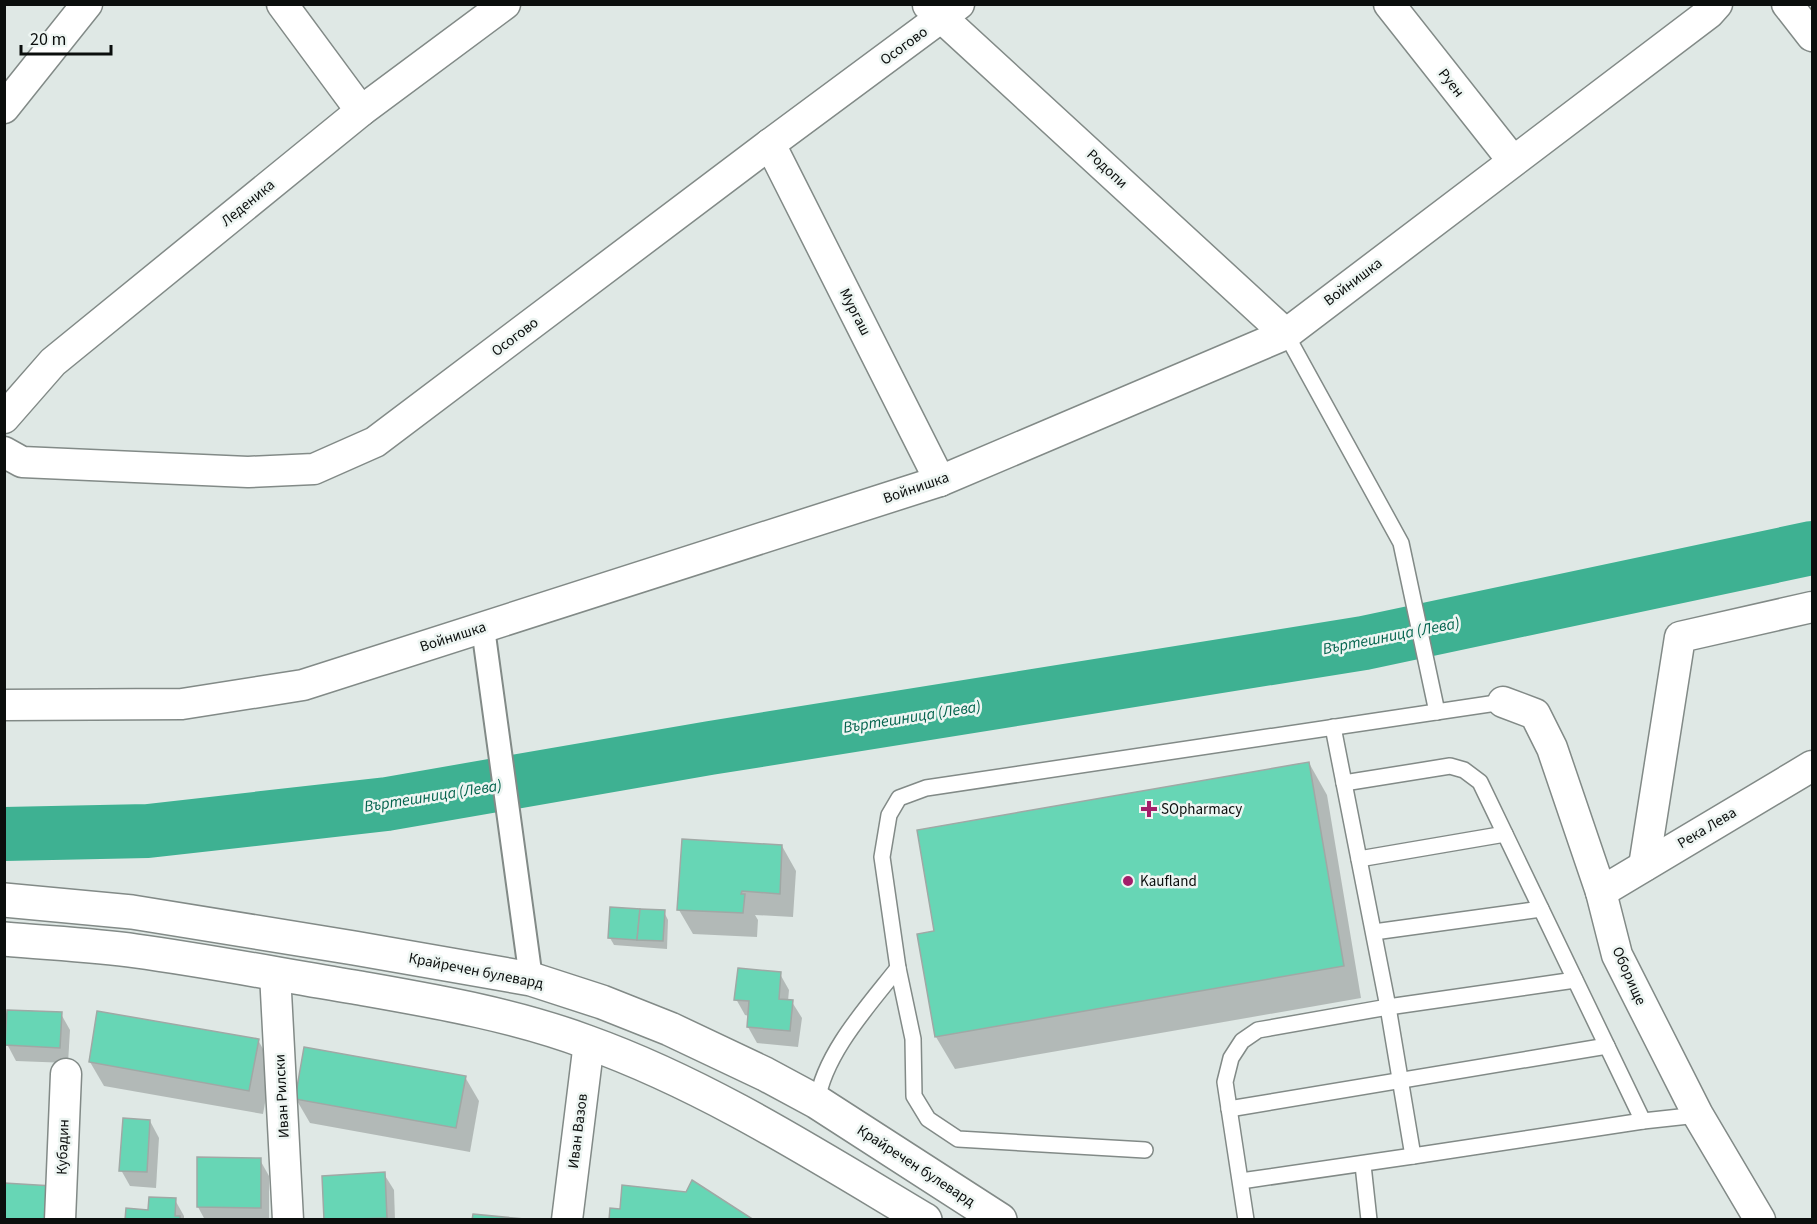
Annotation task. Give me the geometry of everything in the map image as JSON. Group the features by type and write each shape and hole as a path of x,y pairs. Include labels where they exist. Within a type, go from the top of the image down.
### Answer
{"street":[{"path":"4,108 87,4"},
{"path":"282,4 362,111"},
{"name":"Леденика","path":"4,418 53,362 362,111 505,4"},
{"name":"Руен","path":"1389,4 1513,161"},
{"name":"Войнишка","path":"4,705 182,704 303,685 940,481 1286,334 1709,13 1717,4"},
{"path":"1787,4 1812,36"},
{"name":"Осогово","path":"4,452 22,462 248,472 314,470 375,442 770,144 943,9"},
{"name":"Родопи","path":"943,9 1286,334"},
{"name":"Мургаш","path":"770,144 940,481"},
{"path":"1644,866 1680,637 1812,607"},
{"path":"483,628 531,980"},
{"name":"Оборище","path":"1503,702 1535,714 1552,748 1601,892 1617,955 1698,1115 1760,1220"},
{"name":"Река Лева","path":"1601,892 1811,769"},
{"name":"Крайречен булевард","path":"4,900 132,912 354,948 531,980 602,1002 670,1029 756,1069 817,1102 1000,1220"},
{"path":"4,939 135,951 275,973 441,1003 509,1018 589,1042 661,1073 741,1113 925,1220"},
{"name":"Иван Рилски","path":"275,973 288,1220"},
{"name":"Иван Вазов","path":"567,1220 589,1042"},
{"name":"Кубадин","path":"60,1220 66,1074"}],"lane":[{"path":"1286,334 1401,543 1437,712"},
{"path":"1145,1150 958,1139 928,1119 914,1096 913,1039 898,968 882,857 889,815 899,798 926,788 1503,702"},
{"path":"1333,727 1388,1007 1413,1156"},
{"path":"1344,783 1450,766 1464,770 1480,782 1643,1121"},
{"path":"1359,860 1505,834"},
{"path":"1374,932 1541,909"},
{"path":"817,1102 819,1088 855,1023 898,968"},
{"path":"1246,1220 1225,1082 1231,1058 1242,1041 1258,1030 1388,1007 1575,980"},
{"path":"1229,1109 1607,1046"},
{"path":"1241,1181 1363,1165 1643,1121 1698,1115"},
{"path":"1363,1165 1369,1220"}],"building":[{"name":"Kaufland","path":"1309,762 1344,966 935,1037 917,934 934,931 917,830"},
{"path":"682,839 782,845 780,894 742,891 741,894 745,894 743,913 677,910"},
{"path":"610,907 640,909 637,940 608,938"},
{"path":"640,909 665,910 663,941 637,940"},
{"path":"738,968 781,972 779,999 793,1000 790,1031 747,1027 749,1001 734,1000"},
{"path":"7,1010 62,1012 60,1048 5,1045"},
{"path":"97,1011 259,1039 249,1091 89,1062"},
{"path":"304,1047 466,1076 456,1128 295,1099"},
{"path":"123,1118 150,1120 147,1172 119,1171"},
{"path":"197,1157 261,1158 261,1208 197,1207"},
{"path":"385,1172 387,1218 324,1220 322,1176"},
{"path":"692,1180 754,1220 609,1220 610,1208 620,1209 622,1185 686,1192"},
{"path":"4,1183 53,1186 52,1220 4,1220"},
{"path":"149,1197 176,1198 175,1216 180,1216 180,1220 125,1220 126,1208 148,1210"},
{"path":"473,1214 524,1219 524,1220 472,1220"}],"waterway":[{"name":"Въртешница (Лева)","path":"4,834 148,831 387,804 710,748 1364,643 1812,548"}],"place":[{"name":"SOpharmacy","path":"1149,809"},
{"name":"Kaufland","path":"1128,881"}]}
